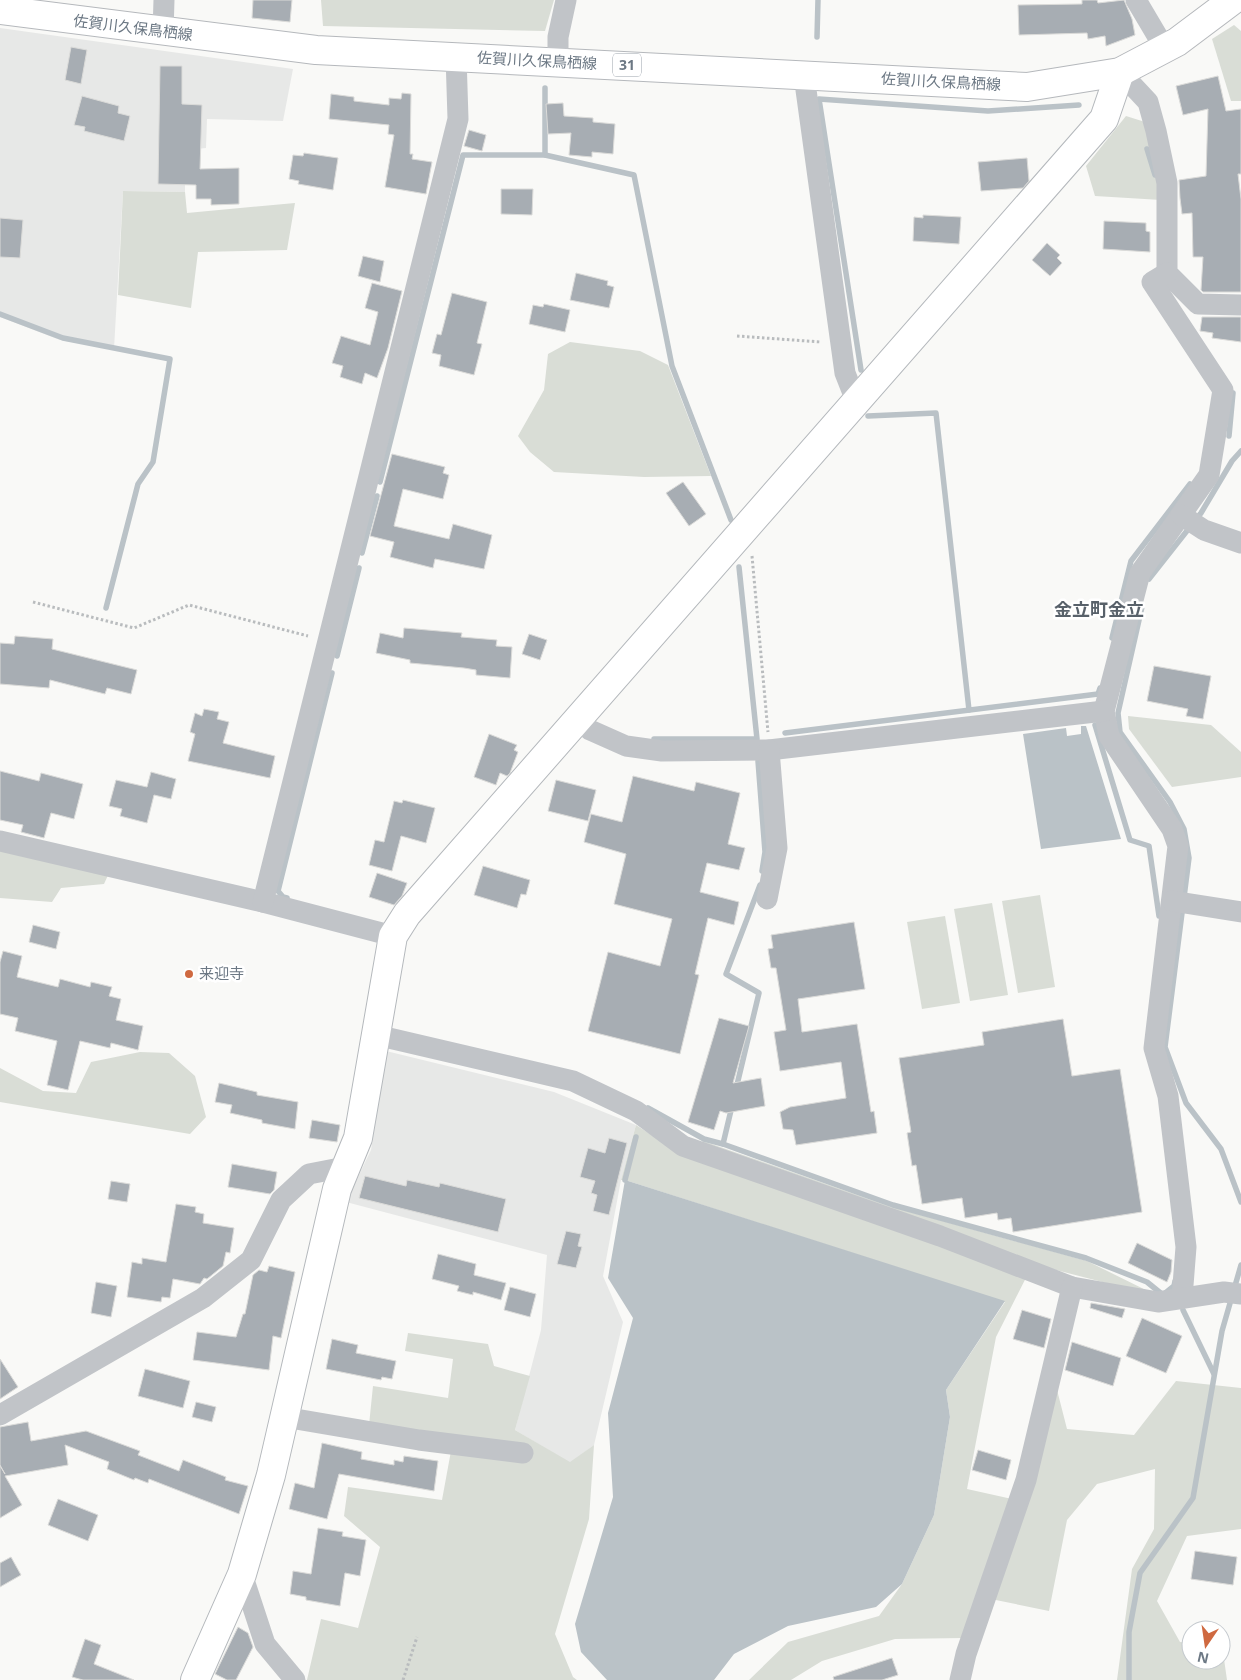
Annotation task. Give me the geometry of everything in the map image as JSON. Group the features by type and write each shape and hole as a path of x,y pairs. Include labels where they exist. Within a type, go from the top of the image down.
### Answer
{"street":[{"path":"163,32 164,0"},
{"path":"558,62 558,37 566,0"},
{"path":"1136,0 1165,49"},
{"name":"佐賀川久保鳥栖線","path":"0,10 316,50 1027,87 1120,72 1177,42 1233,0"},
{"path":"263,902 458,118 456,56"},
{"path":"196,1680 242,1574 271,1475 337,1189 358,1138 393,936 407,914 1104,120 1120,72 1148,102 1156,131 1167,183 1167,273 1198,304 1241,305"},
{"path":"807,75 806,90 845,373 856,401"},
{"path":"1167,273 1152,282 1223,390 1209,475 1140,573 1104,711 1109,736 1172,829 1178,846 1154,1048 1168,1096 1186,1247 1182,1298"},
{"path":"1181,515 1204,530 1241,543"},
{"path":"577,719 590,730 626,746 662,751 769,750 1104,711"},
{"path":"767,899 778,848 769,750"},
{"path":"0,841 263,902 393,936"},
{"path":"1172,901 1241,912"},
{"path":"376,1035 573,1080 636,1110 683,1146 940,1236 1072,1287 1158,1302 1232,1293"},
{"path":"0,1416 203,1298 251,1260 281,1200 309,1174 345,1167"},
{"path":"960,1680 966,1654 1026,1480 1072,1287"},
{"path":"284,1417 419,1440 524,1453"},
{"path":"242,1574 265,1644 295,1680"}],"path":[{"path":"737,336 841,344"},
{"path":"739,534 752,556 769,750"},
{"path":"33,602 134,628 189,605 328,641"},
{"path":"403,1680 417,1637"}],"shaded area":[{"path":"321,0 554,0 545,31 323,26"},
{"path":"1234,25 1241,31 1241,101 1231,101 1212,39"},
{"path":"0,28 293,69 283,121 207,119 206,148 185,150 185,192 123,191 114,349 60,340 0,317"},
{"path":"1126,116 1145,122 1161,200 1095,196 1086,166"},
{"path":"123,191 185,192 187,213 295,203 287,250 198,252 191,308 118,295"},
{"path":"570,342 640,351 668,365 711,476 644,477 554,472 530,452 518,436 544,390 548,354"},
{"path":"1128,716 1211,725 1241,752 1241,777 1172,787 1129,729"},
{"path":"1081,726 1086,726 1121,839 1041,849 1023,734 1066,728 1067,736 1081,734"},
{"path":"0,848 109,873 104,884 61,888 52,902 0,898"},
{"path":"1040,895 1055,987 1018,993 1002,901"},
{"path":"992,903 1008,995 970,1001 954,909"},
{"path":"945,916 960,1003 922,1009 907,922"},
{"path":"386,1051 554,1092 636,1125 621,1180 603,1276 623,1322 594,1445 570,1463 515,1430 541,1330 547,1255 346,1202 371,1150"},
{"path":"140,1052 169,1053 195,1076 206,1117 190,1134 0,1102 0,1068 43,1091 76,1093 91,1062"},
{"path":"636,1125 684,1156 703,1141 892,1207 1087,1261 1160,1297 1033,1264 996,1337 967,1489 1012,1499 1055,1382 1067,1429 1134,1435 1176,1381 1241,1388 1241,1529 1187,1536 1157,1601 1181,1642 1181,1670 1226,1670 1227,1680 1117,1680 1132,1569 1154,1529 1155,1469 1097,1484 1067,1520 1049,1611 981,1597 963,1638 895,1639 822,1661 791,1680 749,1680 788,1642 879,1616 902,1584 934,1515 950,1417 946,1390 1005,1302 621,1180"},
{"path":"625,1180 1005,1301 946,1390 950,1417 934,1515 902,1584 876,1607 788,1626 734,1654 714,1680 607,1680 581,1652 575,1624 613,1497 608,1413 633,1318 608,1278"},
{"path":"408,1333 488,1344 494,1366 530,1376 515,1430 570,1462 594,1445 589,1519 555,1634 573,1677 577,1680 307,1680 321,1619 358,1628 380,1547 344,1516 348,1487 442,1500 453,1440 369,1425 373,1386 448,1398 453,1359 405,1351"}],"building":[{"path":"253,0 292,0 290,22 252,18"},
{"path":"1082,0 1097,0 1098,3 1124,0 1132,19 1135,35 1106,46 1105,36 1088,39 1087,33 1019,35 1018,5 1082,4"},
{"path":"71,47 87,50 81,84 65,80"},
{"path":"160,66 182,66 182,104 202,105 200,169 239,168 239,204 211,205 211,199 196,199 196,185 158,184"},
{"path":"1218,76 1226,111 1241,109 1241,174 1238,174 1241,199 1241,292 1203,292 1201,290 1203,257 1193,257 1192,213 1182,214 1180,198 1179,180 1206,176 1208,109 1183,115 1176,86"},
{"path":"402,93 411,94 410,154 413,154 412,159 432,162 426,194 385,187 394,135 388,134 389,125 329,119 331,94 354,97 354,101 389,105 389,98 401,99"},
{"path":"82,96 119,106 118,113 130,116 124,141 84,131 85,127 74,125"},
{"path":"563,103 564,116 593,118 593,122 615,124 613,154 592,152 592,157 569,155 571,133 548,134 546,104"},
{"path":"469,130 486,135 482,151 464,146"},
{"path":"304,153 338,158 333,190 298,184 299,181 289,179 293,155 303,156"},
{"path":"1027,158 1029,181 1023,188 981,191 978,162"},
{"path":"501,189 533,189 532,215 501,214"},
{"path":"923,215 961,217 959,244 913,241 914,217 923,218"},
{"path":"0,218 23,220 20,258 0,257"},
{"path":"1104,221 1146,223 1146,231 1150,232 1150,252 1103,249"},
{"path":"1047,243 1060,255 1057,258 1062,263 1050,276 1032,260"},
{"path":"363,256 384,261 380,282 358,276"},
{"path":"576,273 608,281 607,285 614,287 609,308 570,300"},
{"path":"372,283 402,291 388,348 377,378 365,373 362,384 340,377 343,366 332,363 341,336 370,345 378,312 365,308"},
{"path":"452,293 487,302 477,343 482,344 474,375 439,366 441,355 432,353 437,334 441,335"},
{"path":"544,304 570,310 565,332 529,324 533,305 543,307"},
{"path":"1202,317 1241,317 1241,342 1212,338 1213,333 1200,331"},
{"path":"392,454 445,467 443,473 449,475 443,499 403,489 394,526 449,539 453,524 492,535 484,569 435,559 433,568 390,557 394,542 370,536"},
{"path":"683,482 706,514 689,526 666,493"},
{"path":"404,628 462,633 461,637 497,640 496,646 512,647 510,678 476,675 476,670 464,668 410,663 410,660 376,653 380,633 403,638"},
{"path":"529,634 547,640 540,660 522,654"},
{"path":"15,636 53,639 52,649 137,670 131,694 107,688 105,694 50,680 49,688 0,684 0,643 14,644"},
{"path":"1154,666 1211,676 1203,719 1186,716 1188,709 1147,701"},
{"path":"204,709 219,712 217,719 229,722 223,743 275,756 270,778 188,761 195,734 190,732 195,713 202,716"},
{"path":"489,734 517,745 514,750 518,752 510,773 507,776 500,773 496,785 474,777"},
{"path":"0,771 39,781 41,773 83,784 74,819 51,813 44,838 21,832 23,825 0,820"},
{"path":"151,772 176,779 171,799 154,795 147,823 120,816 122,809 109,806 116,780 147,787"},
{"path":"633,776 694,791 696,782 740,793 728,844 745,848 739,870 707,863 700,892 739,902 734,925 708,918 695,974 699,975 680,1054 588,1031 608,952 660,966 672,919 614,904 626,854 584,842 591,814 622,822"},
{"path":"556,780 596,790 588,821 548,811"},
{"path":"403,800 435,808 426,843 401,836 392,871 369,865 375,840 384,842 394,801 402,803"},
{"path":"483,866 530,880 526,895 521,894 517,908 474,895"},
{"path":"377,873 407,883 402,896 394,905 369,897"},
{"path":"854,922 865,989 798,999 802,1032 857,1024 871,1112 874,1111 877,1133 796,1145 793,1130 783,1129 780,1112 790,1107 846,1098 841,1062 780,1071 774,1032 786,1030 776,968 771,968 768,949 773,948 771,935"},
{"path":"33,925 60,932 56,949 29,942"},
{"path":"3,951 22,956 17,977 58,987 60,979 90,987 91,982 112,987 109,996 121,999 116,1020 143,1026 138,1050 111,1043 110,1048 80,1041 68,1090 47,1085 57,1041 15,1031 18,1018 0,1014 0,962"},
{"path":"719,1018 749,1026 733,1083 761,1078 765,1106 726,1113 720,1111 714,1130 688,1122"},
{"path":"1063,1019 1072,1076 1120,1069 1142,1212 1013,1232 1011,1218 998,1220 997,1213 965,1218 962,1198 922,1204 916,1165 912,1166 907,1133 911,1132 899,1058 984,1045 982,1032"},
{"path":"219,1083 257,1092 257,1095 298,1102 295,1129 262,1123 262,1120 230,1113 232,1105 215,1102"},
{"path":"312,1120 340,1125 337,1142 309,1138"},
{"path":"609,1138 627,1143 609,1215 593,1211 597,1195 591,1193 595,1181 580,1177 588,1148 605,1153"},
{"path":"232,1164 277,1172 274,1190 270,1194 228,1187"},
{"path":"365,1176 406,1186 407,1180 439,1187 440,1183 506,1199 498,1232 359,1198"},
{"path":"111,1181 130,1184 127,1202 108,1199"},
{"path":"176,1204 196,1207 195,1212 204,1214 203,1223 234,1228 230,1253 226,1252 223,1266 207,1279 204,1278 200,1284 173,1279 170,1298 162,1297 161,1302 127,1297 132,1262 142,1264 142,1258 166,1262"},
{"path":"566,1231 581,1234 578,1246 582,1247 576,1268 557,1264"},
{"path":"1137,1243 1172,1260 1171,1272 1167,1282 1128,1263"},
{"path":"438,1254 476,1264 474,1275 506,1283 501,1300 473,1292 473,1295 457,1291 459,1286 432,1279"},
{"path":"269,1266 295,1272 281,1338 273,1336 269,1370 193,1360 197,1332 236,1337 243,1314 245,1314 253,1275 259,1270 267,1272"},
{"path":"96,1282 117,1286 111,1317 91,1313"},
{"path":"510,1287 536,1294 530,1317 504,1310"},
{"path":"1091,1303 1125,1309 1122,1318 1090,1308"},
{"path":"1022,1310 1051,1319 1044,1348 1013,1339"},
{"path":"1142,1318 1182,1336 1166,1373 1126,1356"},
{"path":"332,1339 358,1345 356,1353 396,1361 392,1379 382,1377 381,1380 326,1369"},
{"path":"1072,1342 1121,1358 1113,1386 1065,1370"},
{"path":"0,1359 18,1387 0,1399"},
{"path":"145,1369 190,1381 183,1408 138,1396"},
{"path":"196,1402 216,1407 212,1422 192,1417"},
{"path":"28,1422 31,1441 86,1431 140,1451 138,1455 179,1471 183,1460 226,1477 225,1480 248,1486 239,1514 149,1479 148,1483 135,1478 134,1480 107,1469 109,1462 65,1445 68,1465 5,1476 22,1505 0,1518 0,1466 5,1474 0,1465 0,1427"},
{"path":"322,1443 362,1452 361,1459 394,1465 394,1460 403,1462 404,1456 438,1461 434,1491 339,1474 327,1519 289,1509 295,1483 314,1488"},
{"path":"978,1450 1011,1460 1006,1480 972,1470"},
{"path":"58,1499 98,1515 88,1541 48,1525"},
{"path":"318,1528 343,1532 342,1536 366,1540 360,1576 345,1573 340,1606 306,1600 306,1597 290,1594 293,1571 311,1574"},
{"path":"1195,1551 1237,1557 1233,1585 1191,1579"},
{"path":"11,1557 21,1575 0,1587 0,1563"},
{"path":"238,1627 248,1633 253,1647 236,1680 227,1680 215,1674"},
{"path":"85,1639 101,1645 94,1664 134,1680 83,1680 72,1677"},
{"path":"892,1658 898,1675 882,1680 834,1680 833,1677"}],"waterway":[{"path":"817,37 818,0"},
{"path":"380,482 463,155 545,155 545,88"},
{"path":"861,370 819,99 988,111 1079,105"},
{"path":"1147,149 1155,175"},
{"path":"545,155 634,175 672,366 731,520"},
{"path":"0,314 63,338 170,359 153,462 138,484 106,608"},
{"path":"1229,436 1233,393"},
{"path":"868,416 936,413 969,710"},
{"path":"1149,579 1201,513 1232,461 1241,451"},
{"path":"1112,638 1131,561 1190,484"},
{"path":"362,553 377,496"},
{"path":"654,739 757,739 739,567"},
{"path":"337,656 359,568"},
{"path":"1142,607 1118,713 1120,732 1170,802 1184,829 1189,858 1165,1047 1186,1103 1221,1149 1241,1202"},
{"path":"287,898 283,897 278,891 332,673"},
{"path":"785,733 1098,694 1100,688"},
{"path":"1095,725 1130,840 1149,846 1159,916"},
{"path":"758,761 765,852 762,871"},
{"path":"736,1089 759,993 726,974 760,885"},
{"path":"648,1108 704,1139 723,1144 732,1106"},
{"path":"625,1180 636,1137"},
{"path":"723,1144 893,1205 1086,1258 1147,1282 1163,1295 1174,1286 1175,1281"},
{"path":"1129,1680 1129,1632 1140,1573 1193,1498 1222,1331 1241,1265"},
{"path":"1183,1310 1214,1374"}],"place":[{"name":"来迎寺","path":"189,974"}],"district":[{"name":"金立町金立","path":"1099,610"}]}
